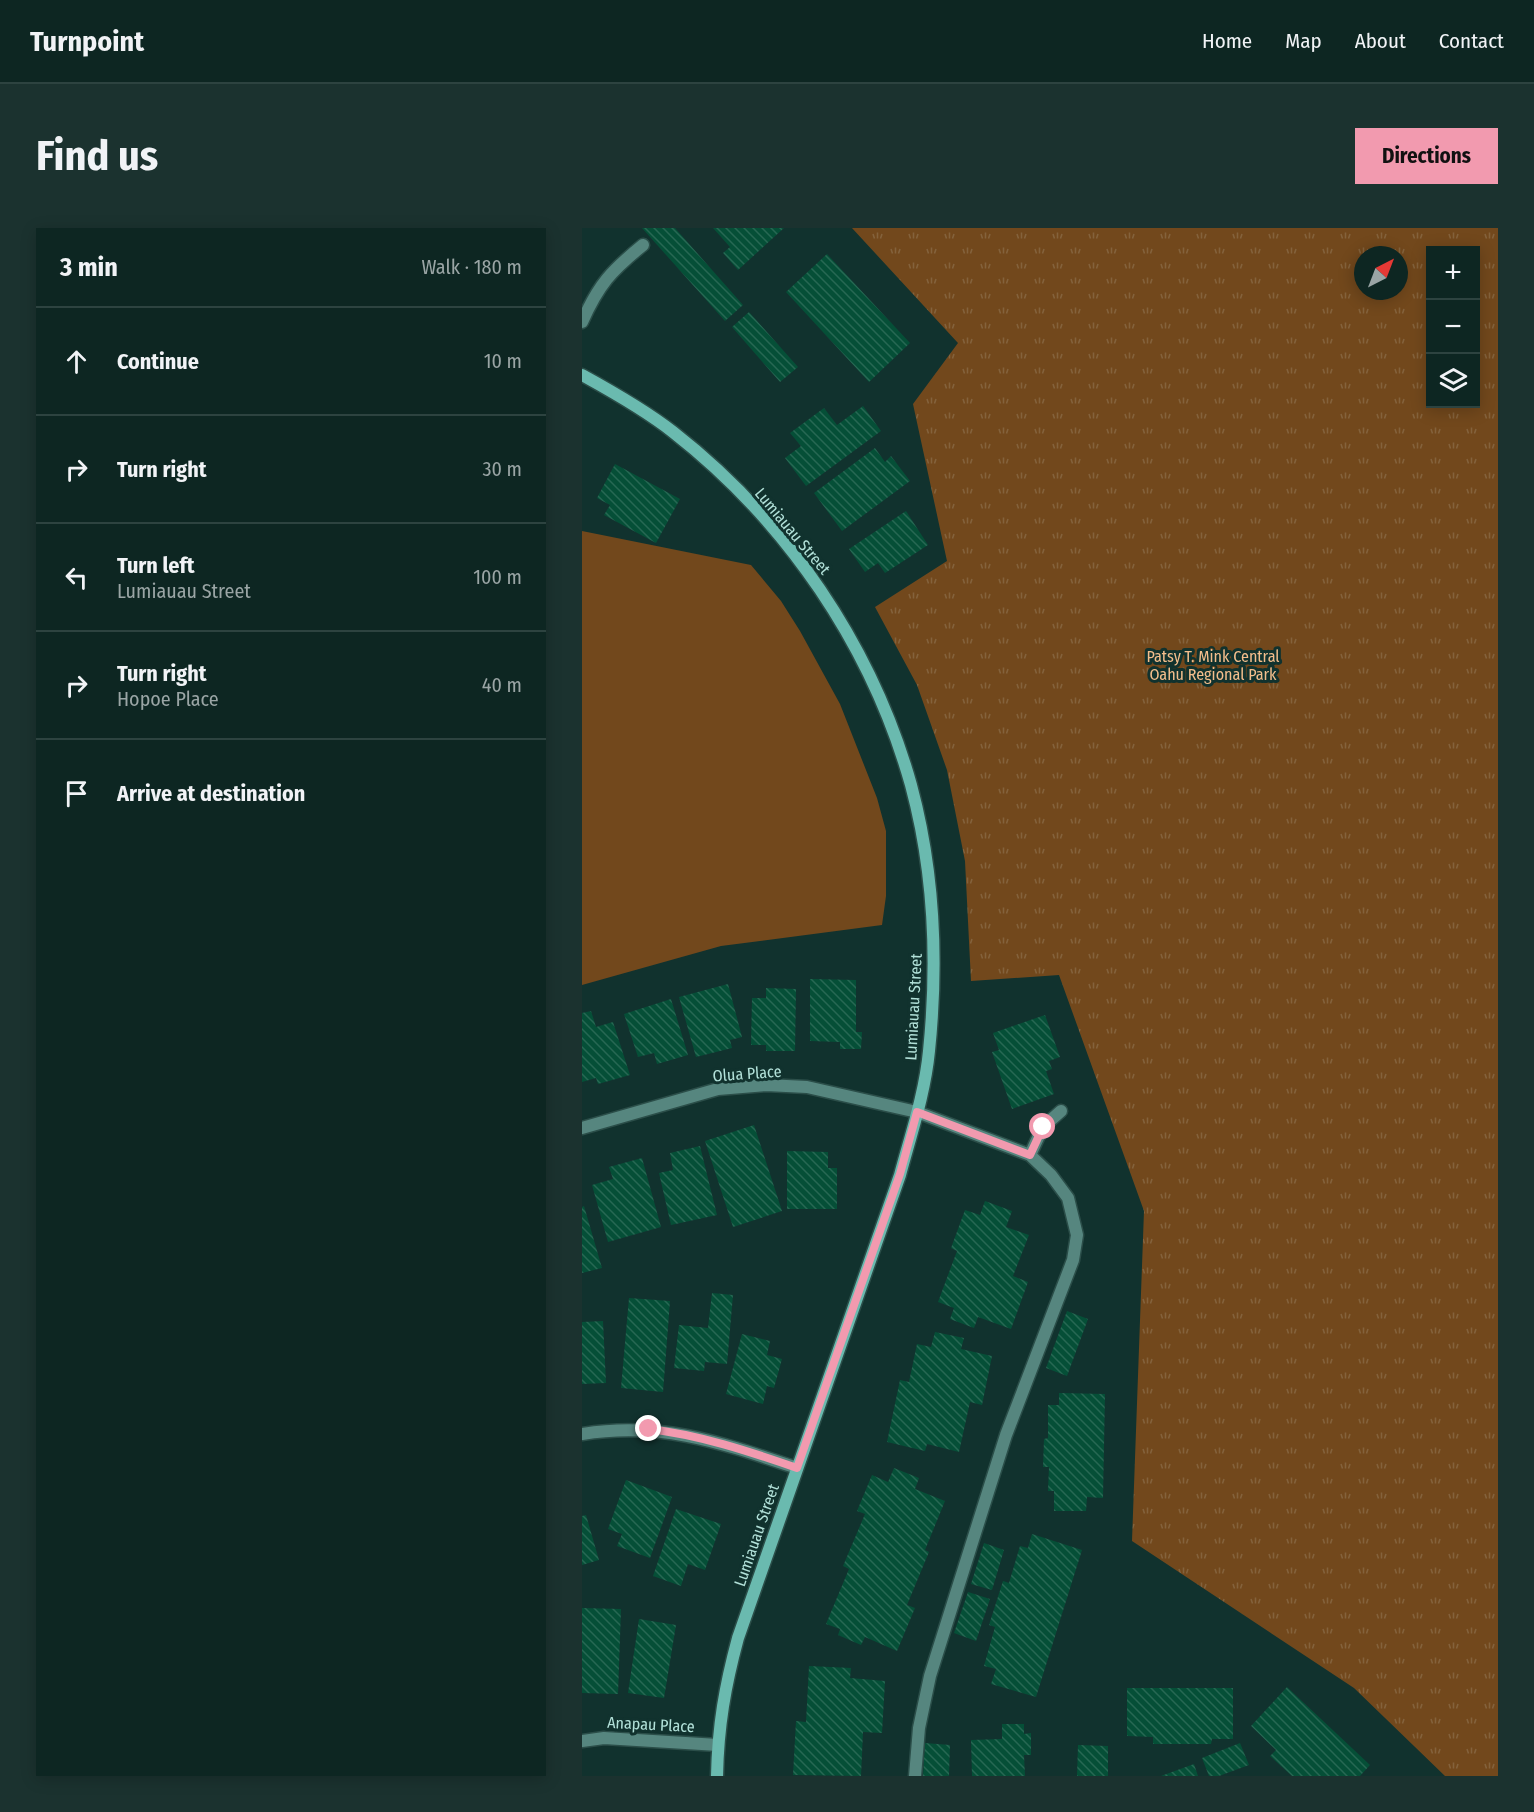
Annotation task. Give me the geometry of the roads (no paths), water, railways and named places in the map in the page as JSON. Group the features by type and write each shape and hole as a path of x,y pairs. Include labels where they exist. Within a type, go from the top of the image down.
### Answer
{"street":[{"path":"582,322 603,281 643,245"},
{"name":"Lumiauau Street","path":"582,375 617,394 673,432 719,472 769,523 810,574 852,640 874,683 892,727 911,786 925,852 933,981 929,1053 917,1112 900,1174 738,1638 725,1686 717,1776"},
{"name":"Olua Place","path":"582,1128 718,1089 766,1085 807,1087 917,1112 1030,1155"},
{"path":"915,1776 919,1728 930,1676 1006,1435 1073,1260 1077,1234 1068,1198 1051,1175 1030,1155 1043,1127 1061,1111"},
{"path":"582,1434 606,1430 649,1429 682,1433 797,1468"},
{"name":"Anapau Place","path":"582,1741 604,1738 671,1740 718,1745"}],"park label":[{"name":"Patsy T. Mink Central Oahu Regional Park","path":"1213,665"}]}
